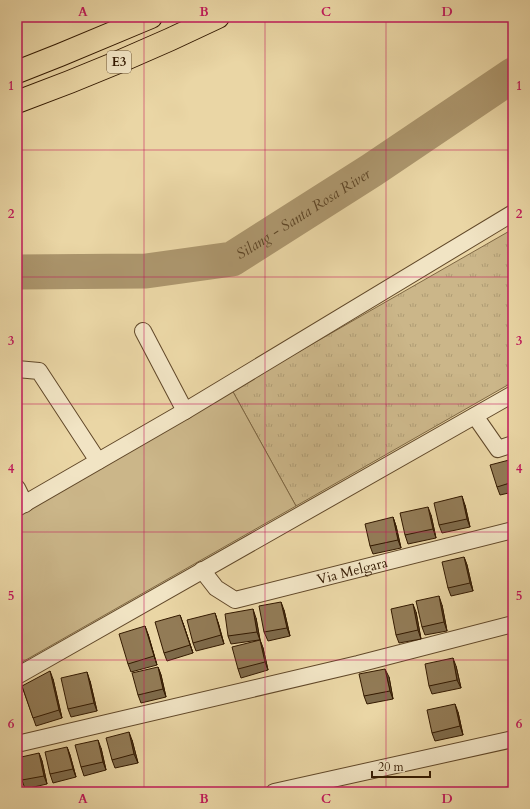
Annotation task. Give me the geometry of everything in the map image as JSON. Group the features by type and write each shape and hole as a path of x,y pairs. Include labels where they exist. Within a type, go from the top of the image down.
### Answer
{"highway":[{"name":"E3","path":"17,72 151,17"},
{"name":"E3","path":"17,102 126,59 218,17"}],"street":[{"path":"17,488 21,506 185,411 513,213"},
{"path":"143,331 185,411"},
{"path":"17,369 39,371 98,461"},
{"path":"17,676 513,394"},
{"path":"475,416 498,449 513,444"},
{"name":"Via Melgara","path":"202,570 216,588 235,600 513,530"},
{"path":"17,744 358,664 513,624"},
{"path":"274,792 513,739"}],"green space":[{"path":"513,229 513,382 296,506 232,390"},
{"path":"232,390 296,506 17,665 17,515"}],"building":[{"path":"513,459 513,482 497,487 490,465"},
{"path":"462,496 467,519 439,525 434,503"},
{"path":"428,507 433,529 405,535 400,513"},
{"path":"393,517 398,540 370,546 365,524"},
{"path":"464,557 470,583 448,588 442,562"},
{"path":"439,596 444,622 422,627 416,601"},
{"path":"281,602 287,628 264,632 259,606"},
{"path":"413,604 418,630 396,635 391,609"},
{"path":"253,609 257,632 228,636 225,614"},
{"path":"215,613 221,635 193,643 187,620"},
{"path":"180,615 190,645 164,653 155,622"},
{"path":"145,626 154,656 128,664 119,634"},
{"path":"260,640 265,662 238,669 232,647"},
{"path":"453,658 457,680 429,686 425,664"},
{"path":"158,667 163,689 138,695 132,673"},
{"path":"385,669 390,691 364,696 359,674"},
{"path":"50,671 59,710 33,718 22,686"},
{"path":"87,672 94,703 68,709 61,678"},
{"path":"455,704 460,726 432,733 427,710"},
{"path":"129,732 134,754 112,760 106,738"},
{"path":"98,740 103,762 81,767 75,745"},
{"path":"67,747 73,769 50,774 45,752"},
{"path":"39,753 44,776 22,780 17,758"},
{"path":"513,786 513,792 503,792 502,788"}],"waterway":[{"name":"Silang - Santa Rosa River","path":"17,272 146,271 232,259 372,170 513,75"}]}
